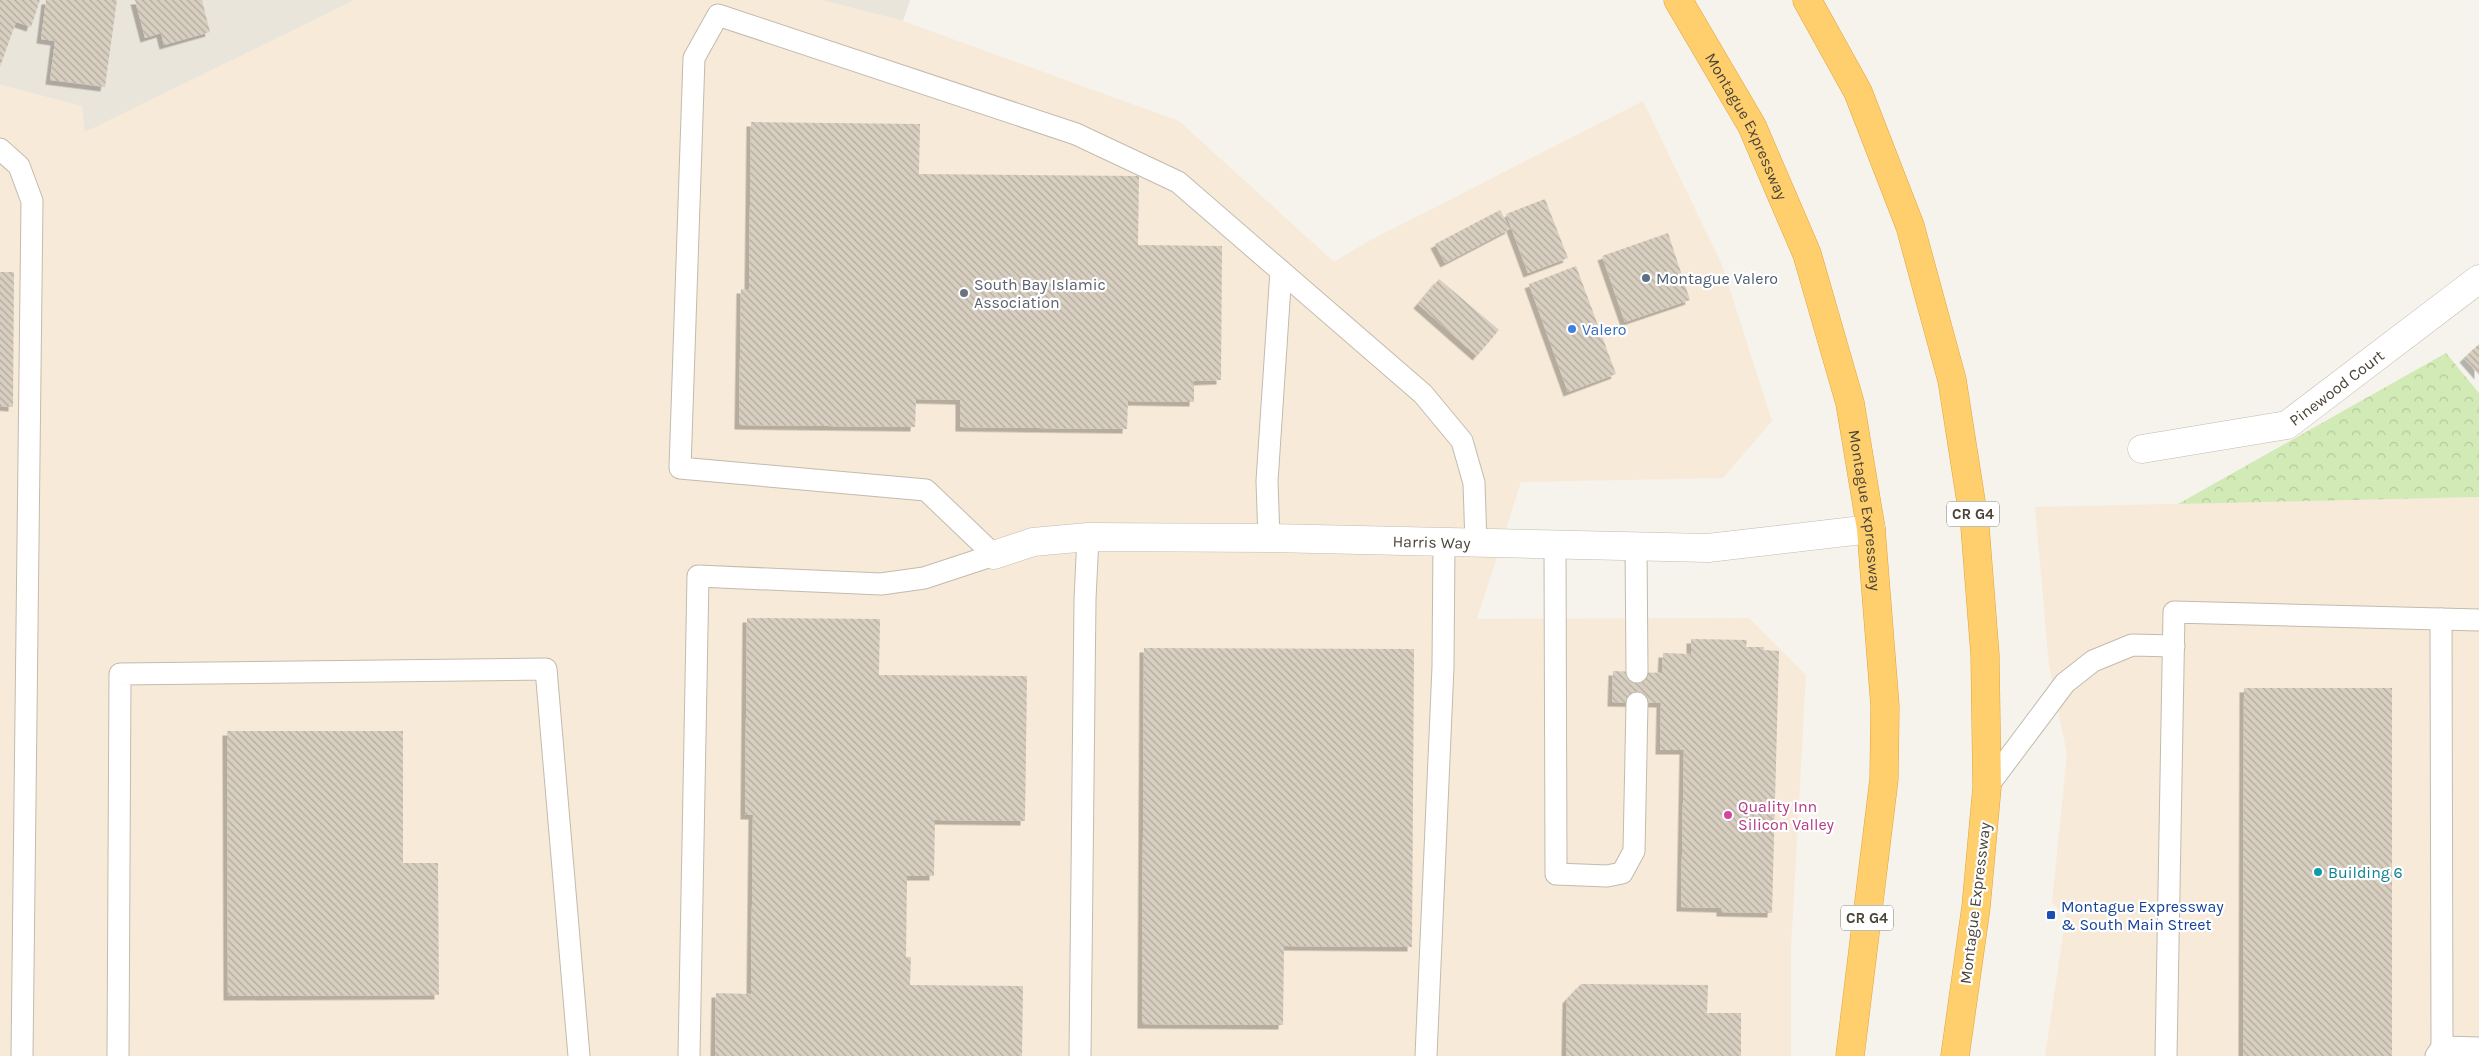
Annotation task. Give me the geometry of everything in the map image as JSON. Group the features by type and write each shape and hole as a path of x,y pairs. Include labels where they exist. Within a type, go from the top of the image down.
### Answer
{"highway":[{"name":"Montague Expressway","path":"1678,0 1752,126 1807,254 1850,403 1871,529 1886,706 1884,779 1850,1056"},
{"name":"Montague Expressway","path":"1807,0 1858,92 1906,217 1952,380 1975,527 1985,655 1988,787 1976,907 1955,1056"}],"street":[{"name":"Pinewood Court","path":"2142,449 2287,425 2479,279"},
{"name":"Harris Way","path":"994,555 1032,542 1088,537 1269,538 1708,548 1871,529"}],"lane":[{"path":"689,1056 698,576 882,584 924,578 994,555 926,490 680,468 694,58 718,15 1076,134 1178,182 1423,394 1462,441 1474,483 1476,544"},
{"path":"0,149 20,166 32,201 22,1056"},
{"path":"1269,538 1268,481 1281,271"},
{"path":"1080,1056 1085,598 1088,537"},
{"path":"1426,1056 1443,667 1444,542"},
{"path":"1556,545 1556,874 1607,876 1622,873 1634,850 1637,703"},
{"path":"1636,545 1637,672"},
{"path":"2166,1056 2174,612 2479,620"},
{"path":"2442,619 2439,1052 2479,1048"},
{"path":"1988,787 2065,683 2093,661 2132,646 2174,646"},
{"path":"118,1056 120,674 546,668 579,1056"}],"shaded area":[{"path":"0,0 355,0 84,133 81,106 0,85"},
{"path":"355,0 821,0 903,21 1179,121 1334,262 1365,243 1643,101 1722,265 1772,421 1723,478 1521,482 1477,619 1749,618 1806,675 1791,949 1791,1056 0,1056 0,85 82,106 85,132"},
{"path":"821,0 910,0 903,21"},
{"path":"2479,497 2479,1056 2045,1056 2066,915 2052,903 2067,754 2049,666 2035,507"}],"green space":[{"path":"2446,353 2479,393 2479,497 2178,504"}],"building":[{"path":"0,0 40,0 31,27 16,22 0,67"},
{"path":"46,0 117,0 105,87 50,80 55,41 41,39"},
{"path":"135,0 202,0 210,32 164,45 161,33 145,38"},
{"path":"751,122 920,124 919,174 1139,176 1138,245 1222,246 1221,380 1194,381 1194,402 1128,401 1127,429 960,427 960,400 916,399 915,427 739,425 741,289 749,289"},
{"path":"1545,199 1568,258 1528,273 1506,214"},
{"path":"1500,210 1510,229 1445,263 1435,244"},
{"name":"Montague Valero","path":"1668,233 1690,300 1625,322 1602,256"},
{"name":"Valero","path":"1576,266 1616,374 1568,392 1529,284"},
{"path":"0,272 14,272 13,407 0,406"},
{"path":"1439,279 1499,330 1477,356 1418,304"},
{"path":"2479,344 2479,375 2464,358"},
{"path":"747,618 880,619 879,675 1027,676 1025,821 935,820 934,876 907,876 906,957 911,957 910,985 1023,986 1022,1056 715,1056 716,993 751,994 753,815 745,815"},
{"name":"Quality Inn Silicon Valley","path":"1691,639 1747,640 1746,647 1764,647 1764,650 1779,651 1772,913 1721,912 1721,908 1681,907 1684,750 1660,750 1661,703 1612,702 1613,671 1662,673 1663,653 1691,654"},
{"path":"1144,648 1414,649 1412,947 1284,946 1283,1025 1142,1024"},
{"name":"Building 6","path":"2244,688 2392,688 2392,1056 2243,1056"},
{"path":"227,731 403,731 403,863 438,863 439,995 228,996"},
{"path":"1581,984 1708,985 1707,1013 1741,1013 1741,1056 1566,1056 1567,999"}],"place":[{"name":"Montague Valero","path":"1646,278"},
{"name":"South Bay Islamic Association","path":"964,293"},
{"name":"Valero","path":"1572,329"},
{"name":"Quality Inn Silicon Valley","path":"1728,815"},
{"name":"Building 6","path":"2318,872"},
{"name":"Montague Expressway & South Main Street","path":"2051,915"}]}
